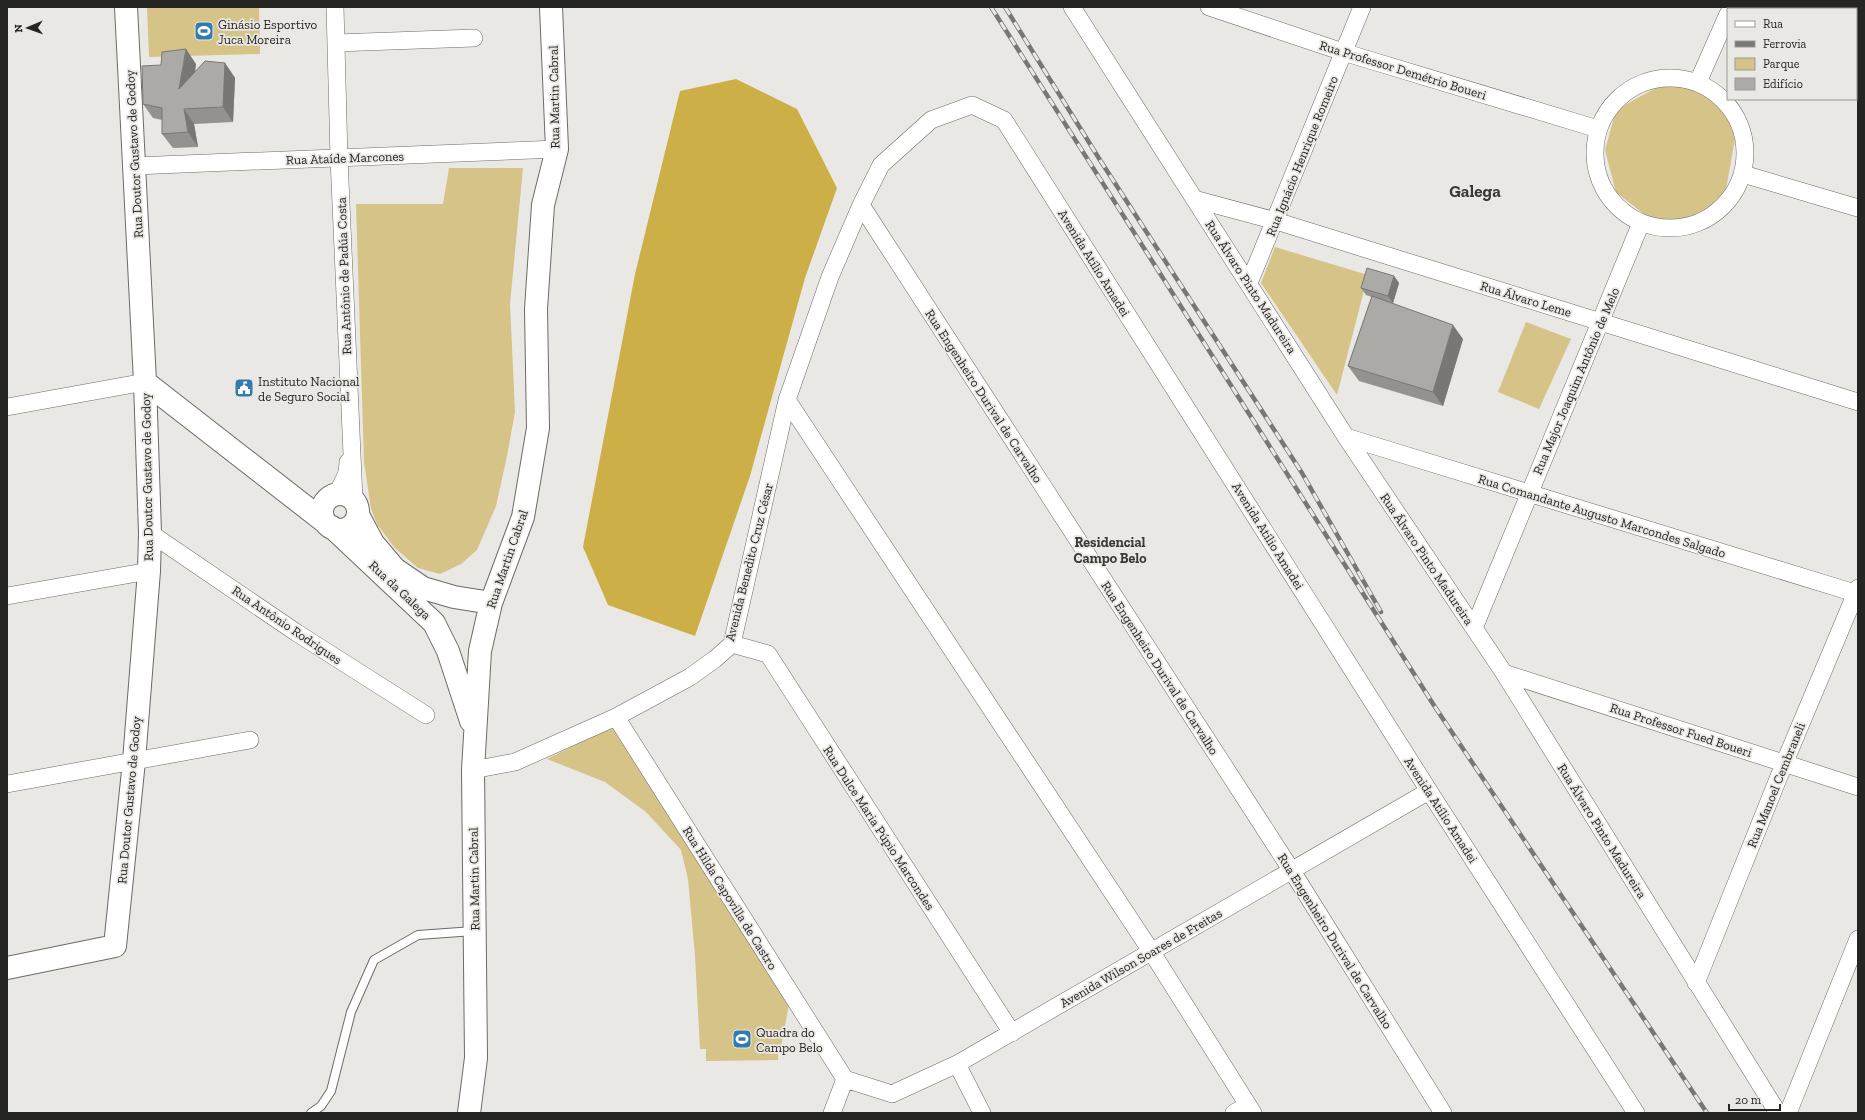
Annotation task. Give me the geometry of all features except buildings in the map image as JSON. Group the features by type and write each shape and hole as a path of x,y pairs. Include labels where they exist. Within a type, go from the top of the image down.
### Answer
{"main road":[{"name":"Rua Doutor Gustavo de Godoy","path":"7,968 115,946 134,761 149,571 150,533 145,382 126,7"},
{"name":"Rua Martin Cabral","path":"469,1113 476,1058 473,770 474,732 480,651 491,603 523,517 538,428 536,309 543,205 557,149 551,7"},
{"name":"Rua da Galega","path":"145,382 329,524 434,622 448,650 474,732"},
{"name":"Rua da Galega","path":"281,487 309,496 344,502 373,543 395,569 423,588 454,597 491,603"},
{"path":"344,502 352,525 341,530 329,524 322,510 344,502"},
{"path":"434,622 443,604 454,597"},
{"path":"448,650 460,652 480,651"}],"street":[{"name":"Rua Antônio de Padúa Costa","path":"335,7 339,158 351,442 344,502"},
{"name":"Rua Álvaro Pinto Madureira","path":"1072,7 1346,437 1504,673 1778,1113"},
{"name":"Rua Professor Demétrio Boueri","path":"1209,7 1343,52 1598,129"},
{"name":"Rua Ignácio Henrique Romeiro","path":"1249,283 1276,221 1362,7"},
{"path":"1698,82 1727,16"},
{"path":"336,43 474,38"},
{"path":"1668,76 1698,82 1721,97 1738,120 1745,146 1743,174 1728,202 1703,222 1672,229 1641,223 1618,208 1601,185 1594,158 1598,129 1613,102 1638,84 1668,76"},
{"name":"Avenida Atílio Amadei","path":"861,205 881,165 931,120 972,105 1004,120 1429,791 1636,1113"},
{"name":"Rua Ataíde Marcones","path":"134,166 557,149"},
{"path":"1743,174 1858,208"},
{"name":"Rua Álvaro Leme","path":"1194,199 1276,221 1858,402"},
{"name":"Avenida Benedito Cruz César","path":"473,770 515,762 616,717 690,677 715,660 732,644 787,400 830,277 861,205"},
{"name":"Rua Engenheiro Durival de Carvalho","path":"861,205 1292,871 1443,1113"},
{"name":"Rua Major Joaquim Antônio de Melo","path":"1474,628 1641,223"},
{"path":"7,407 145,382"},
{"path":"787,400 1151,951 1245,1110"},
{"name":"Rua Comandante Augusto Marcondes Salgado","path":"1346,437 1529,494 1857,592"},
{"name":"Rua Antônio Rodrigues","path":"150,533 297,633 426,716"},
{"path":"7,596 149,571"},
{"name":"Rua Manoel Cembraneli","path":"1696,983 1784,764 1857,592"},
{"name":"Rua Dulce Maria Púpio Marcondes","path":"732,644 768,654 1012,1033"},
{"name":"Rua Professor Fued Boueri","path":"1504,673 1858,787"},
{"name":"Rua Hilda Capovilla de Castro","path":"616,717 845,1079"},
{"path":"7,784 250,740"},
{"name":"Avenida Wilson Soares de Freitas","path":"845,1079 892,1094 957,1064 1429,791"},
{"path":"1788,1113 1858,939"},
{"path":"957,1064 982,1113"},
{"path":"832,1113 845,1079"}],"lane":[{"path":"311,1113 321,1106 331,1091 351,1012 374,960 418,935 475,931"}],"green space":[{"name":"Ginásio Esportivo Juca Moreira","path":"147,7 259,7 260,54 149,57"},
{"path":"1668,81 1713,98 1736,133 1724,201 1685,221 1650,219 1616,192 1605,150 1616,110"},
{"path":"449,168 523,168 510,304 515,412 507,456 496,506 477,550 461,564 440,574 418,568 394,547 377,524 371,509 364,462 356,204 443,204"},
{"path":"1275,247 1368,275 1337,395 1261,283"},
{"path":"1526,322 1571,339 1539,409 1498,392"},
{"path":"613,726 789,1004 780,1052 778,1052 778,1060 706,1061 706,1049 700,1049 695,956 688,879 681,850 646,812 605,782 547,759"}],"shaded area":[{"path":"736,79 797,109 837,188 805,278 750,476 695,636 608,605 583,547 635,274 680,91"}],"railway":[{"path":"991,7 1435,707 1707,1113"},
{"path":"1005,7 1100,160 1302,473 1381,612"}],"place":[{"name":"Ginásio Esportivo Juca Moreira","path":"204,31"},
{"name":"Instituto Nacional de Seguro Social","path":"244,388"},
{"name":"Quadra do Campo Belo","path":"742,1039"}],"district":[{"name":"Galega","path":"1475,191"},
{"name":"Residencial Campo Belo","path":"1110,550"}]}
